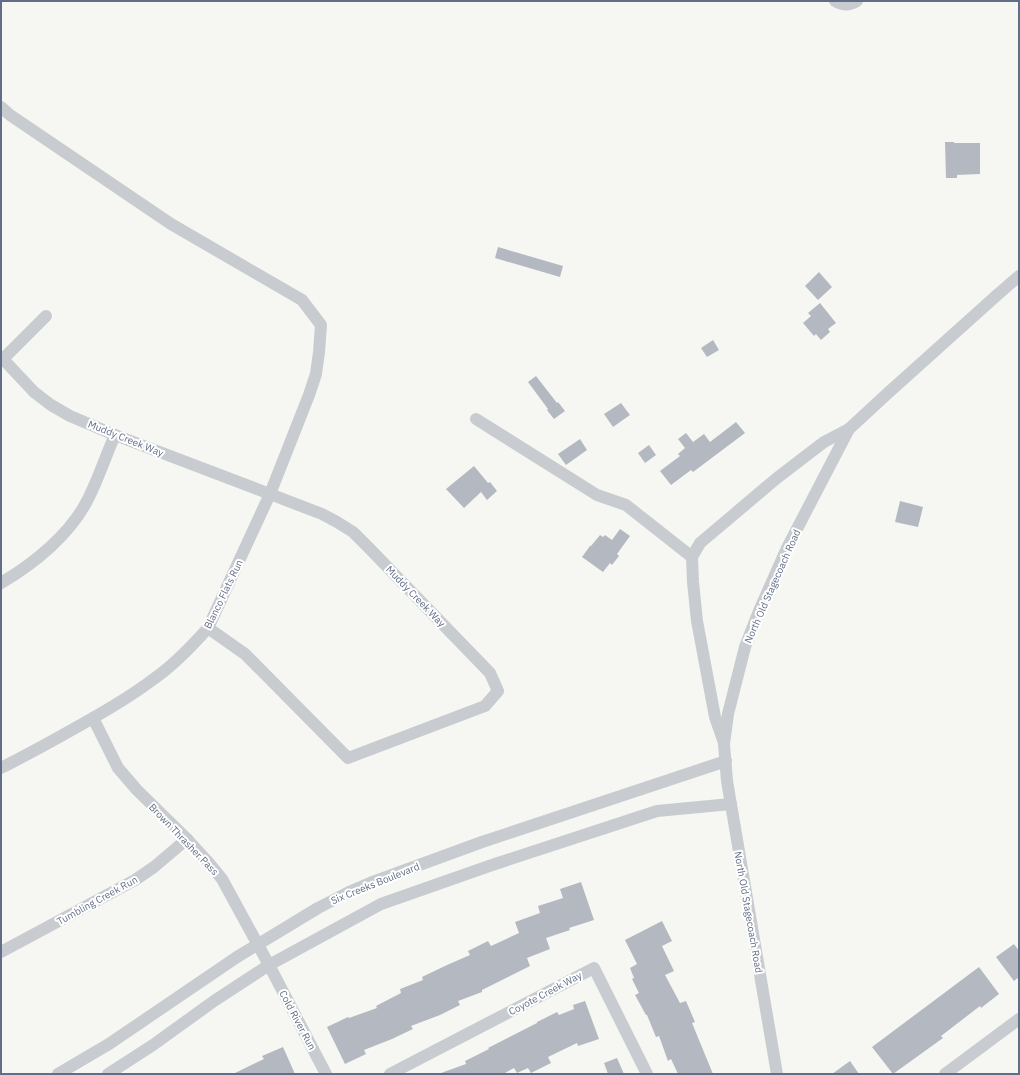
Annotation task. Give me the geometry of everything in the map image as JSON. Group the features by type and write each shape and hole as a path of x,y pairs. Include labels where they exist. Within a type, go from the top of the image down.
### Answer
{"street":[{"path":"835,1 843,5 852,4 857,1"},
{"name":"Blanco Flats Run","path":"1,107 10,115 171,224 302,300 321,325 316,374 309,396 270,494 208,628 194,645 156,678 92,718 1,768"},
{"name":"North Old Stagecoach Road","path":"777,1074 727,781 724,744 728,714 745,647 787,548 849,429 1019,276"},
{"path":"2,360 46,316"},
{"name":"Muddy Creek Way","path":"2,360 34,392 51,405 70,416 115,435 322,514 353,532 490,673 498,691 485,706 348,758 245,654 208,628"},
{"path":"476,419 597,495 626,506 692,557"},
{"path":"724,744 715,717 697,621 692,557 700,543 777,478 824,442 849,429"},
{"path":"1,583 16,575 39,558 60,539 78,516 89,498 115,435"},
{"name":"Brown Thrasher Pass","path":"92,718 118,768 137,790 187,839 222,879 269,965"},
{"name":"Six Creeks Boulevard","path":"58,1074 109,1044 237,957 318,908 349,892 482,842 726,761"},
{"path":"108,1074 153,1045 214,1001 269,965 380,904 657,810 731,804"},
{"name":"Tumbling Creek Run","path":"1,952 135,880 154,867 187,839"},
{"name":"Cold River Run","path":"269,965 326,1074"},
{"name":"Coyote Creek Way","path":"390,1074 594,968 647,1074"},
{"path":"945,1074 1017,1025"}],"building":[{"path":"945,142 980,143 980,174 957,175 957,178 946,178"},
{"path":"498,247 563,266 560,277 495,258"},
{"path":"819,272 832,287 818,300 805,286"},
{"path":"820,303 836,323 828,329 830,332 821,340 816,334 814,336 803,323 811,316 808,313"},
{"path":"713,340 719,350 707,357 701,348"},
{"path":"536,376 565,411 554,419 528,382"},
{"path":"621,403 630,415 613,427 604,414"},
{"path":"736,422 745,433 693,472 691,470 671,485 660,471 680,456 678,454 685,448 678,439 686,433 693,442 704,434 710,442"},
{"path":"580,439 587,450 566,465 558,454"},
{"path":"649,445 656,455 645,463 638,453"},
{"path":"474,466 488,483 490,482 497,491 487,500 481,492 464,508 446,489"},
{"path":"900,501 923,507 918,527 895,522"},
{"path":"620,529 630,536 617,554 619,556 612,565 610,563 603,572 582,557 600,535 603,537 605,535 612,540"},
{"path":"581,882 594,920 569,928 570,930 546,938 550,949 527,958 530,966 482,990 482,992 458,1001 460,1005 440,1015 411,1026 413,1029 364,1050 366,1054 345,1064 327,1027 348,1017 349,1018 377,1008 376,1006 401,993 400,989 423,980 422,977 470,955 468,951 488,941 491,946 519,933 515,922 540,913 538,906 563,898 560,889"},
{"path":"662,921 672,941 662,946 674,971 665,975 680,1003 686,1001 695,1022 692,1023 713,1074 678,1074 671,1059 668,1061 659,1036 656,1037 647,1015 635,995 639,993 632,979 634,978 630,968 637,964 625,940"},
{"path":"1014,944 1019,951 1019,977 1014,981 996,957"},
{"path":"979,967 999,994 981,1008 980,1006 941,1036 943,1038 893,1074 872,1047"},
{"path":"585,1001 599,1039 578,1046 577,1043 548,1057 551,1063 531,1073 528,1068 517,1073 514,1068 503,1074 441,1074 466,1064 465,1061 537,1022 557,1012 559,1015 574,1009 573,1005"},
{"path":"283,1047 295,1074 233,1074 264,1059 262,1056"},
{"path":"617,1058 624,1074 608,1074 604,1063"},
{"path":"850,1061 859,1074 832,1074"}]}
